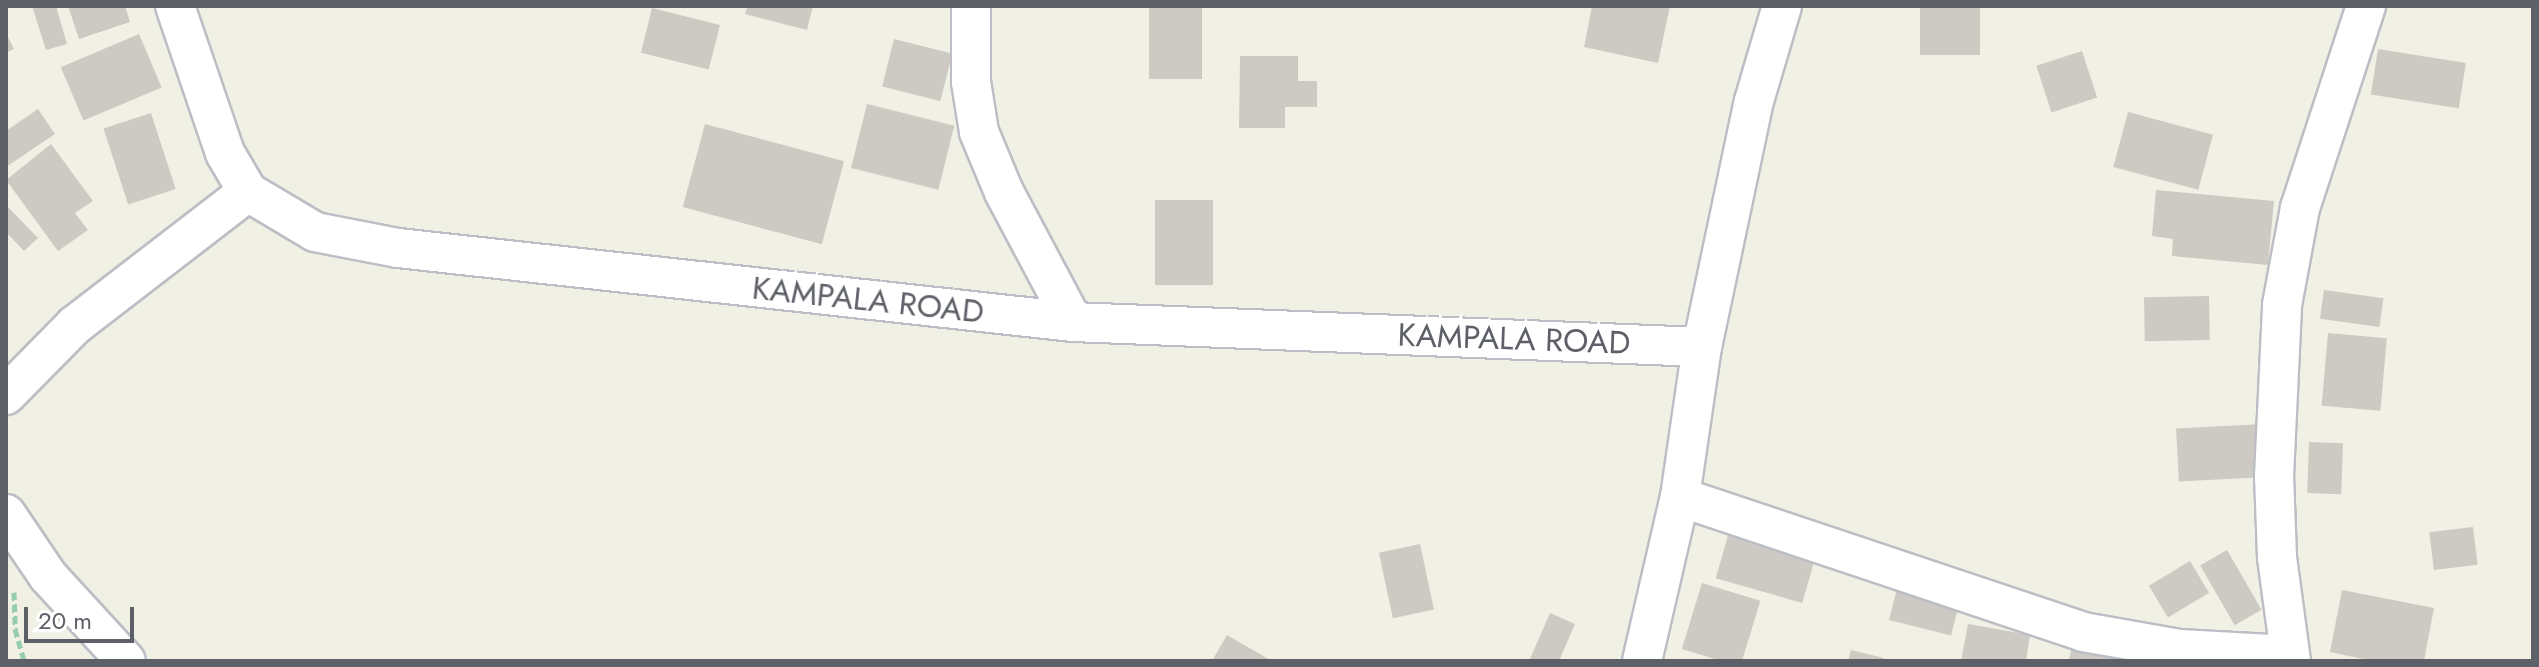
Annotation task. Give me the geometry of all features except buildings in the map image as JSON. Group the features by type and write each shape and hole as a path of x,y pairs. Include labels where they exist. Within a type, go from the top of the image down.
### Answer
{"street":[{"name":"KAMPALA ROAD","path":"175,6 225,153 248,192 315,232 398,248 1073,322 1702,347"},
{"path":"971,6 971,82 979,132 1004,192 1073,322"},
{"path":"1642,661 1680,497 1702,347 1754,101 1782,6"},
{"path":"1680,497 2083,632 2180,649 2290,658 2277,557 2274,477 2282,305 2300,208 2366,6"},
{"path":"6,395 75,325 248,192"},
{"path":"6,514 48,576 126,661"}]}
